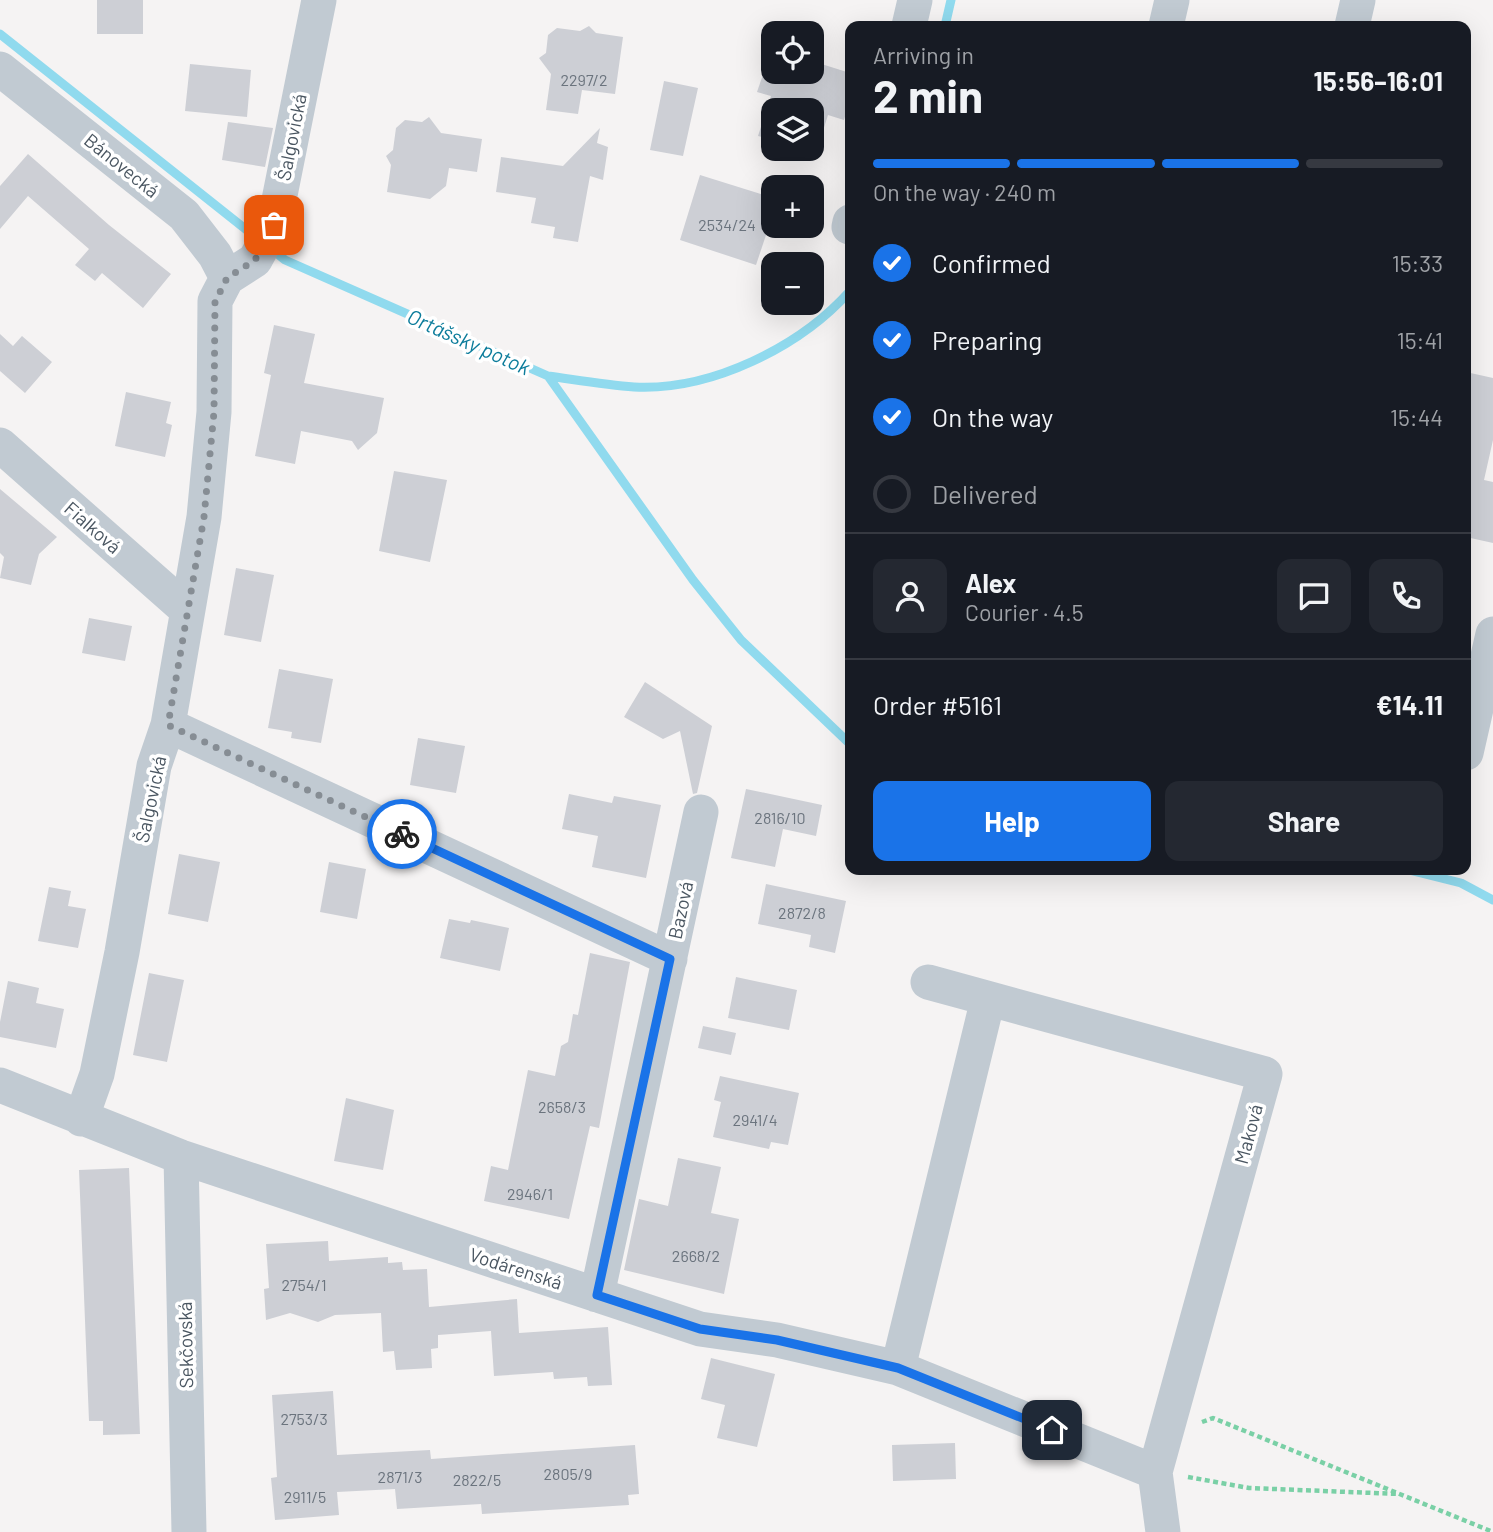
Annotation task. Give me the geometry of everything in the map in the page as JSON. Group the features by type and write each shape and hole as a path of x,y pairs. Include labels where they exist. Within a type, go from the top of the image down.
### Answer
{"street":[{"name":"Šalgovická","path":"82,1119 97,1074 122,952 154,766 168,725 204,517 214,412 215,302 274,225 319,0"},
{"path":"910,21 915,0"},
{"path":"1167,21 1172,0"},
{"path":"1353,21 1358,0"},
{"name":"Bánovecká","path":"0,69 184,215 215,255 241,269"},
{"name":"Fialková","path":"0,444 186,609"},
{"path":"1471,731 1493,634"},
{"path":"168,725 670,959"},
{"name":"Bazová","path":"597,1295 701,812"},
{"name":"Maková","path":"928,982 1265,1074 1155,1472"},
{"path":"898,1368 988,999"},
{"name":"Vodárenská","path":"0,1085 181,1157 700,1329 777,1340 898,1368 1155,1472"},
{"name":"Sekčovská","path":"181,1157 189,1532"},
{"path":"1155,1472 1163,1532"}],"path":[{"path":"1193,1426 1213,1418 1493,1532"},
{"path":"1155,1472 1249,1488 1399,1494"}],"building":[{"path":"97,0 143,0 143,34 97,34"},
{"path":"589,26 596,33 623,37 615,94 582,90 578,114 546,110 551,74 539,58 546,53 548,35 557,28 580,31"},
{"path":"190,64 251,70 247,117 185,111"},
{"path":"824,65 845,71 844,120 828,115 824,128 824,98 770,98 757,92 761,80 761,84 824,84"},
{"path":"664,81 698,88 683,156 650,150"},
{"path":"429,117 441,133 482,139 477,172 449,168 446,186 430,199 387,192 391,165 386,156 393,150 396,128 405,120 422,122"},
{"path":"228,122 273,128 265,167 222,160"},
{"path":"600,128 597,143 608,147 603,180 590,176 578,242 553,238 555,227 531,223 536,198 496,192 501,157 563,166"},
{"path":"28,154 109,225 171,274 143,308 102,273 95,281 75,265 89,249 28,196 0,229 0,186"},
{"path":"700,175 761,194 761,238 765,238 756,265 680,240"},
{"path":"274,325 315,334 304,383 384,398 377,433 358,450 352,441 301,431 295,464 255,456 271,375 264,373"},
{"path":"0,334 13,346 22,336 52,362 25,393 0,371"},
{"path":"1471,373 1493,378 1493,440 1484,480 1493,482 1493,543 1471,538"},
{"path":"126,392 171,402 166,423 172,425 165,457 115,446"},
{"path":"394,471 447,480 430,562 379,551"},
{"path":"0,489 57,537 39,554 31,585 0,578 4,557 0,553"},
{"path":"236,568 274,575 261,642 224,635"},
{"path":"89,618 132,626 125,661 82,653"},
{"path":"279,669 333,679 321,743 291,738 292,732 268,728"},
{"path":"645,682 712,726 697,793 693,794 680,731 663,739 624,717"},
{"path":"418,738 465,746 456,793 410,785"},
{"path":"746,789 822,805 816,836 783,829 775,867 731,858"},
{"path":"569,794 612,803 614,796 661,805 646,878 592,867 598,836 562,829"},
{"path":"179,854 220,862 208,922 168,914"},
{"path":"329,862 366,869 357,919 320,912"},
{"path":"766,884 846,901 835,953 809,947 811,935 758,924"},
{"path":"49,887 71,891 68,906 86,909 78,948 38,941"},
{"path":"449,919 470,923 471,920 509,928 500,971 440,958"},
{"path":"590,953 630,962 599,1128 590,1126 569,1219 484,1201 491,1166 508,1170 528,1070 555,1076 561,1046 568,1042 573,1014 578,1015"},
{"path":"149,973 184,980 167,1062 133,1055"},
{"path":"736,977 797,990 789,1030 728,1018"},
{"path":"8,981 39,988 36,1003 64,1009 56,1048 0,1037 0,1022"},
{"path":"703,1026 736,1033 731,1055 698,1048"},
{"path":"720,1076 799,1093 788,1145 771,1142 769,1149 713,1137 721,1102 714,1100"},
{"path":"346,1098 394,1110 383,1170 334,1161"},
{"path":"678,1158 721,1167 711,1213 739,1219 724,1294 624,1270 639,1199 668,1206"},
{"path":"129,1168 140,1434 103,1435 103,1421 89,1421 79,1170"},
{"path":"328,1241 329,1261 388,1257 388,1263 402,1262 403,1270 427,1269 429,1307 517,1299 519,1333 608,1327 612,1385 588,1386 587,1377 554,1379 553,1372 494,1376 491,1331 438,1335 438,1348 431,1349 432,1368 396,1370 394,1351 383,1352 381,1313 335,1315 318,1322 290,1313 266,1320 264,1289 269,1288 266,1244"},
{"path":"711,1358 775,1374 757,1447 717,1438 725,1405 701,1399"},
{"path":"333,1391 337,1455 430,1450 431,1459 635,1445 639,1494 628,1495 629,1505 482,1514 481,1504 397,1509 395,1489 337,1492 339,1515 275,1520 271,1478 277,1477 272,1395"},
{"path":"955,1443 956,1479 893,1481 892,1445"}],"waterway":[{"path":"946,21 951,0"},
{"name":"Ortášsky potok","path":"0,34 258,239"},
{"name":"Ortášsky potok","path":"269,247 285,260 548,376 693,580 741,640 845,739"},
{"path":"548,376 634,387 693,382 752,362 780,347 806,330 845,296"},
{"name":"Ortášsky potok","path":"1429,875 1461,883 1493,900"}],"way so far":[{"path":"274,225 255,260 227,278 215,302 214,412 204,517 168,725 402,834"}],"route":[{"path":"402,834 670,959 597,1295 700,1329 777,1340 898,1368 1052,1430"}]}
